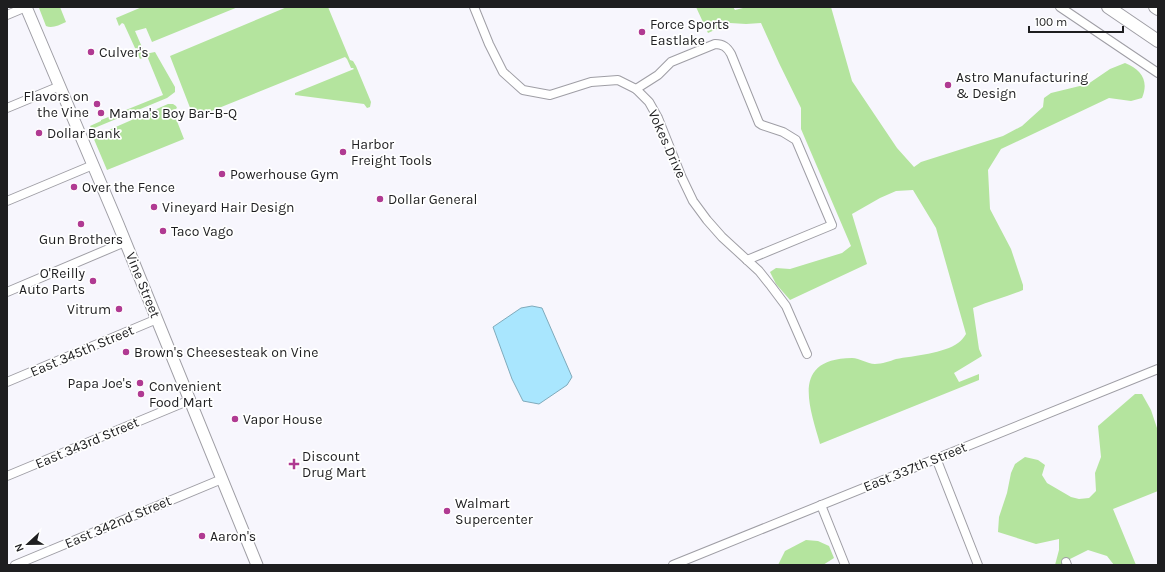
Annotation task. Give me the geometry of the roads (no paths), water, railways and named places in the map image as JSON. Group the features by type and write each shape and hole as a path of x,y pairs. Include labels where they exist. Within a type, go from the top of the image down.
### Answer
{"highway":[{"path":"1108,7 1158,41"}],"main road":[{"name":"Vine Street","path":"26,7 157,319 257,565"}],"street":[{"path":"7,15 26,7"},
{"name":"Vokes Drive","path":"474,7 489,44 503,72 523,90 550,95 591,82 618,80 636,89 648,102 658,118 693,201 722,237 770,284 786,306 807,354"},
{"path":"1060,7 1158,73"},
{"path":"636,89 658,75 671,62 715,44 720,44 727,48 731,54 759,123 783,132 796,140 832,225 747,260"},
{"path":"7,108 60,86"},
{"path":"7,201 93,165"},
{"path":"7,292 125,242"},
{"name":"East 345th Street","path":"7,382 157,319"},
{"name":"East 337th Street","path":"673,565 1158,368"},
{"name":"East 343rd Street","path":"7,476 190,400"},
{"path":"936,458 978,565"},
{"name":"East 342nd Street","path":"15,565 222,479"},
{"path":"821,505 845,565"}],"water":[{"path":"532,306 542,308 572,377 567,385 539,404 523,401 512,379 493,327 521,308"}],"place":[{"name":"Force Sports Eastlake","path":"642,32"},
{"name":"Culver's","path":"91,52"},
{"name":"Astro Manufacturing & Design","path":"948,85"},
{"name":"Flavors on the Vine","path":"97,104"},
{"name":"Mama's Boy Bar-B-Q","path":"101,113"},
{"name":"Dollar Bank","path":"39,133"},
{"name":"Harbor Freight Tools","path":"343,152"},
{"name":"Powerhouse Gym","path":"222,174"},
{"name":"Over the Fence","path":"74,187"},
{"name":"Dollar General","path":"380,199"},
{"name":"Vineyard Hair Design","path":"154,207"},
{"name":"Gun Brothers","path":"81,224"},
{"name":"Taco Vago","path":"163,231"},
{"name":"O'Reilly Auto Parts","path":"93,281"},
{"name":"Vitrum","path":"119,309"},
{"name":"Brown's Cheesesteak on Vine","path":"126,352"},
{"name":"Papa Joe's","path":"140,383"},
{"name":"Convenient Food Mart","path":"141,394"},
{"name":"Vapor House","path":"235,419"},
{"name":"Discount Drug Mart","path":"294,464"},
{"name":"Walmart Supercenter","path":"447,511"},
{"name":"Aaron's","path":"202,536"}]}
